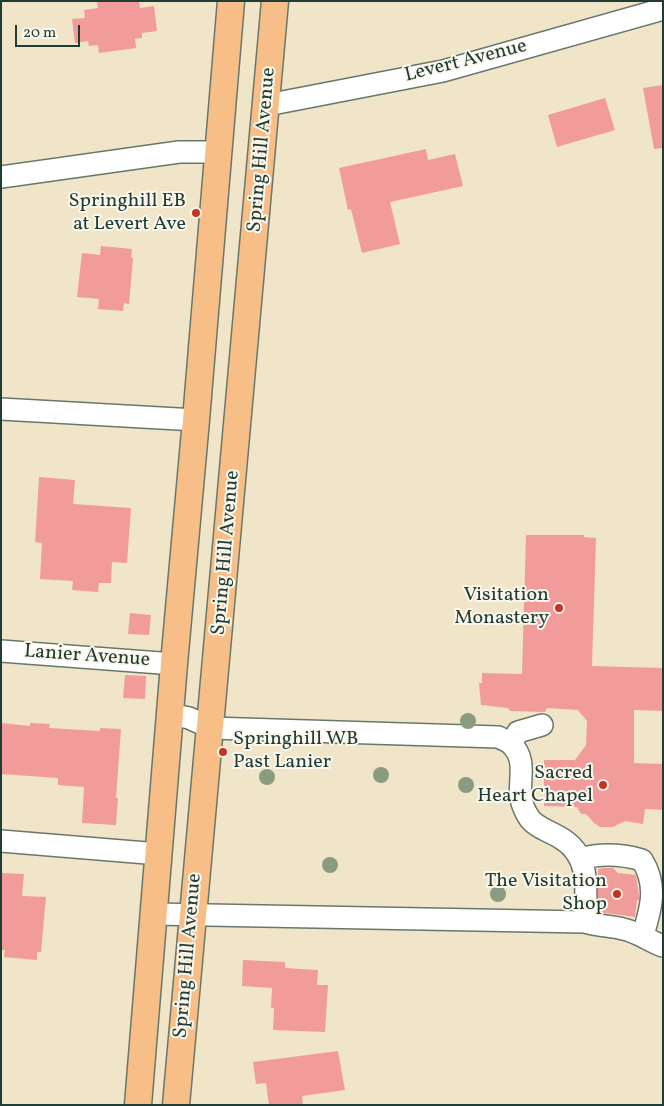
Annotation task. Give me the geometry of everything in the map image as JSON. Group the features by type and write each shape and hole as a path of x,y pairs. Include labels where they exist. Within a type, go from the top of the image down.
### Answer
{"main road":[{"name":"Spring Hill Avenue","path":"138,1105 231,1"},
{"name":"Spring Hill Avenue","path":"176,1105 275,1"}],"street":[{"name":"Levert Avenue","path":"267,105 443,71 663,8"},
{"path":"1,177 179,152 218,152"},
{"path":"1,409 196,420"},
{"name":"Lanier Avenue","path":"1,651 174,664"},
{"path":"170,714 188,718 211,728 498,737 511,744 520,756 522,768 521,798 529,818 544,830 561,838 573,849 584,867 586,888 585,922"},
{"path":"511,744 518,732 542,724"},
{"path":"1,841 159,854"},
{"path":"580,859 596,855 627,856 642,860 650,873 652,889 649,913 643,935"},
{"path":"154,914 585,922 624,929 643,935 663,946"}],"building":[{"path":"97,1 139,1 140,8 154,6 157,31 142,33 142,38 135,39 136,48 99,53 98,45 89,46 88,41 75,43 72,19 85,18 84,10 98,8"},
{"path":"663,85 663,148 654,149 643,88"},
{"path":"605,98 615,130 557,147 548,115"},
{"path":"426,149 428,160 455,154 463,186 390,202 400,244 362,253 351,209 348,210 339,168"},
{"path":"101,246 132,249 129,304 124,303 123,311 98,309 99,299 77,297 82,253 100,255"},
{"path":"39,477 75,480 73,504 131,508 127,563 112,562 111,583 99,583 98,592 72,590 73,581 40,579 42,543 35,542"},
{"name":"Visitation Monastery","path":"526,535 584,535 584,537 596,538 592,666 663,668 663,711 634,710 634,763 663,764 663,810 645,809 643,824 625,821 613,827 600,827 586,814 581,814 577,807 544,806 544,760 575,760 586,745 587,721 578,710 547,708 545,712 510,711 508,708 481,705 479,683 482,683 482,673 522,674"},
{"path":"130,613 151,615 149,635 128,634"},
{"path":"125,675 146,676 145,699 123,698"},
{"path":"1,723 30,726 30,723 50,724 49,728 100,731 100,728 121,729 116,825 82,823 84,787 58,785 58,778 1,774"},
{"name":"The Visitation Shop","path":"613,868 618,873 636,875 639,900 637,900 635,917 598,912 598,869"},
{"path":"1,873 24,874 22,896 46,897 41,952 37,952 37,960 4,957 5,950 1,950"},
{"path":"243,960 285,962 285,968 318,970 317,985 328,985 325,1032 273,1030 274,1008 271,1008 272,988 242,986"},
{"path":"338,1051 345,1090 302,1096 303,1105 269,1105 266,1083 256,1084 253,1062"}],"place":[{"name":"Springhill EB at Levert Ave","path":"196,213"},
{"name":"Visitation Monastery","path":"559,608"},
{"name":"Springhill WB Past Lanier","path":"223,752"},
{"name":"Sacred Heart Chapel","path":"603,785"},
{"name":"The Visitation Shop","path":"617,894"}]}
